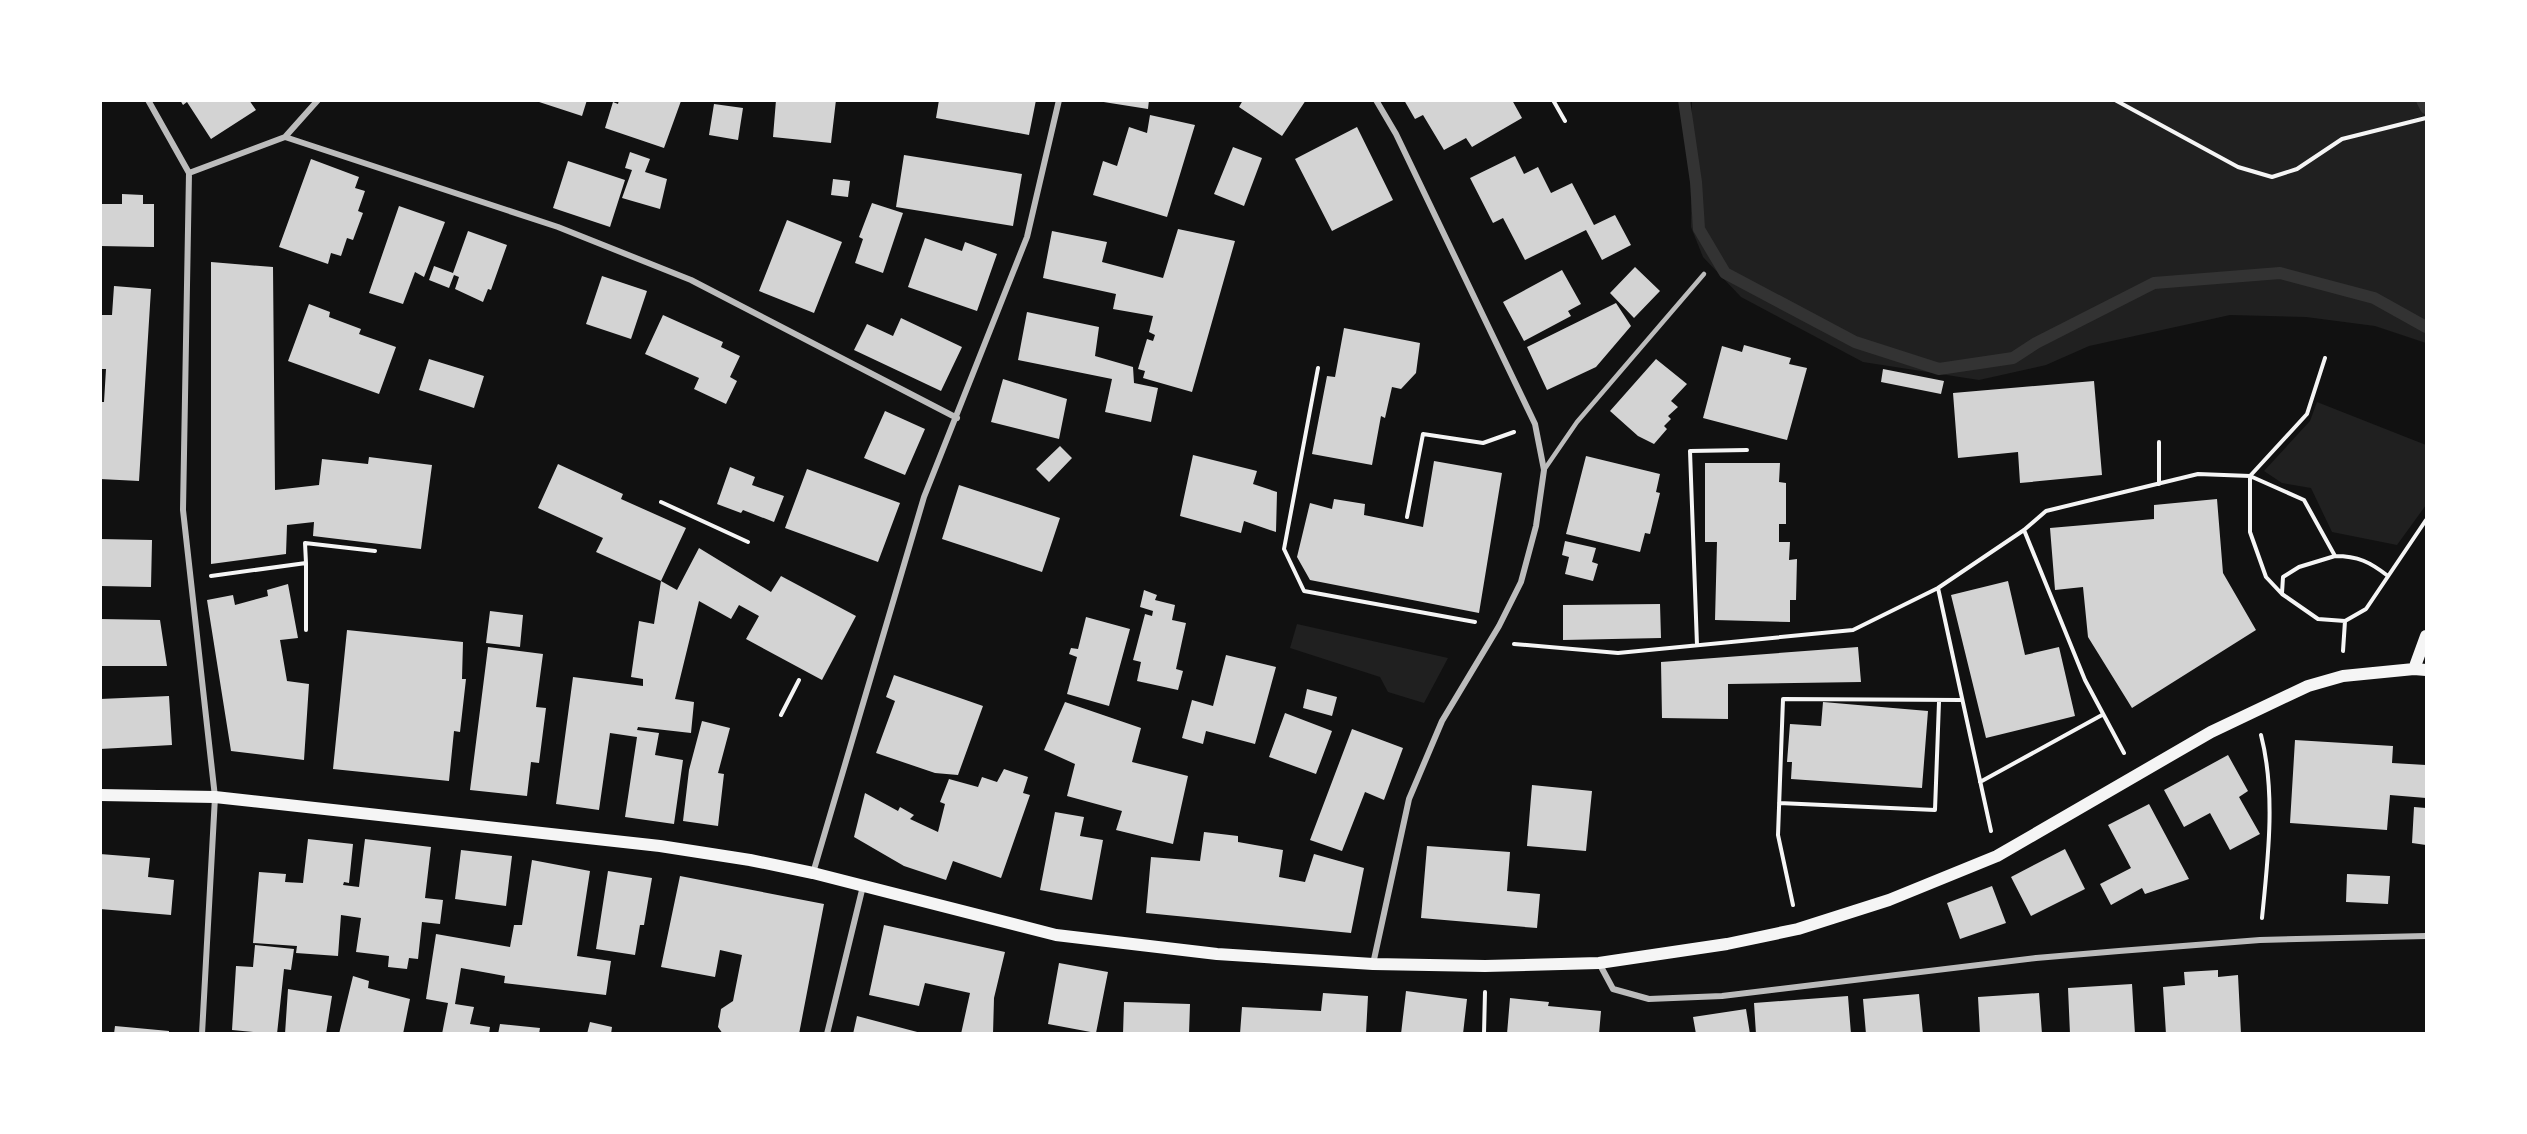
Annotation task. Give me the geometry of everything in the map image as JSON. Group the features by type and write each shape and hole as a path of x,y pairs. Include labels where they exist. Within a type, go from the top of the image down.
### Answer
{"main road":[{"path":"100,795 215,796 660,846 750,860 813,873 1056,935 1218,954 1373,964 1485,966 1599,963 1727,944 1798,929 1889,900 1997,856 2211,732 2308,686 2343,676 2420,670 2427,636"}],"street":[{"path":"148,100 189,173 190,213 183,403 183,510 215,796 202,1034"},
{"path":"189,173 285,138 318,100"},
{"path":"813,873 924,497 1027,237 1059,100"},
{"path":"1373,964 1409,799 1442,721 1490,642 1521,582 1536,526 1544,470 1535,424 1396,134 1376,100"},
{"path":"285,138 558,227 691,280 957,418"},
{"path":"827,1034 863,885"},
{"path":"1599,963 1613,989 1649,999 1722,996 2036,958 2260,940 2427,936"}],"lane":[{"path":"1544,470 1577,422 1704,273"}],"path":[{"path":"1553,100 1565,121"},
{"path":"2115,100 2238,167 2272,177 2297,169 2342,139 2427,118"},
{"path":"2325,358 2307,414 2250,476 2250,532 2266,577 2282,594 2318,619 2345,621 2366,609 2427,520"},
{"path":"1318,368 1284,549 1304,591 1499,626"},
{"path":"1407,517 1423,434 1483,444 1535,424"},
{"path":"2159,442 2159,484"},
{"path":"1697,645 1690,451 1747,450"},
{"path":"1490,642 1618,654 1853,630 1938,588 2024,530 2046,511 2198,474 2250,476 2304,500 2335,556"},
{"path":"661,502 748,542"},
{"path":"2024,530 2102,716 2137,775"},
{"path":"306,630 305,543 375,551"},
{"path":"2282,594 2283,577 2299,567 2335,556 2352,556 2370,562 2388,576"},
{"path":"190,579 306,563"},
{"path":"1938,588 1997,856"},
{"path":"2343,676 2345,621"},
{"path":"781,716 799,680"},
{"path":"1798,929 1778,835 1783,699 1939,702 1961,700"},
{"path":"1779,803 1935,810 1939,702"},
{"path":"2256,711 2268,761 2267,866 2260,940"},
{"path":"1980,782 2102,716"},
{"path":"1484,1034 1485,966"}],"shaded area":[{"path":"1692,101 2426,101 2426,343 2375,326 2306,317 2230,315 2089,346 2046,365 1979,380 1863,362 1741,297 1703,257 1691,227"},
{"path":"2317,402 2426,445 2426,505 2397,545 2332,532 2311,488 2282,483 2264,471 2310,421"},
{"path":"1297,624 1448,658 1424,703 1388,692 1380,677 1290,648"}],"building":[{"path":"180,100 249,100 256,110 211,139 187,102 183,105"},
{"path":"533,100 587,100 582,116"},
{"path":"619,100 681,101 664,148 605,128 613,102 618,104"},
{"path":"776,100 836,100 831,143 773,137"},
{"path":"939,100 1036,100 1029,135 936,118"},
{"path":"1091,100 1149,100 1148,109"},
{"path":"1243,100 1306,100 1282,136 1239,107"},
{"path":"1404,100 1512,100 1522,118 1472,147 1466,138 1444,150 1423,115 1415,119"},
{"path":"714,104 743,108 738,140 709,135"},
{"path":"1150,115 1195,125 1167,217 1093,195 1103,161 1117,166 1129,127 1147,133"},
{"path":"1357,127 1393,200 1332,231 1295,159"},
{"path":"1233,147 1262,158 1244,206 1214,194"},
{"path":"630,152 650,159 645,172 667,179 660,209 622,198 632,170 625,168"},
{"path":"904,155 1022,174 1013,226 896,207"},
{"path":"1515,156 1524,174 1538,167 1551,193 1572,183 1594,225 1615,215 1631,245 1602,260 1586,230 1525,260 1503,218 1493,223 1470,178"},
{"path":"311,159 359,177 355,188 365,191 358,211 363,213 353,240 347,238 341,256 331,253 328,264 279,247"},
{"path":"568,161 625,180 610,227 553,208"},
{"path":"833,179 850,181 848,197 831,195"},
{"path":"122,194 143,195 143,204 154,204 154,247 100,246 100,204 122,204"},
{"path":"872,203 903,213 883,273 855,263 863,239 859,237"},
{"path":"399,206 445,222 424,277 415,272 403,304 369,293"},
{"path":"787,220 842,242 814,313 759,291"},
{"path":"1178,229 1235,241 1192,392 1143,378 1145,371 1138,369 1147,339 1153,341 1155,335 1149,332 1153,316 1113,309 1116,294 1043,278 1052,231 1107,242 1102,262 1163,278"},
{"path":"468,231 507,245 491,290 488,289 483,302 455,289 459,277 454,275 449,288 429,280 434,266 453,273"},
{"path":"925,238 962,251 965,242 997,254 977,311 908,287"},
{"path":"211,262 273,267 275,490 319,485 322,459 368,464 369,457 432,465 421,549 313,536 314,522 287,525 286,554 211,564"},
{"path":"1635,267 1660,291 1634,318 1610,293"},
{"path":"1562,270 1581,304 1568,311 1571,316 1524,341 1503,302"},
{"path":"602,276 647,291 631,339 586,324"},
{"path":"114,286 151,289 139,481 100,479 100,402 104,402 106,369 100,369 100,315 112,315"},
{"path":"1616,303 1631,326 1596,367 1547,390 1527,347"},
{"path":"309,304 330,312 329,317 361,329 359,334 396,347 379,394 288,361"},
{"path":"1027,312 1099,327 1095,356 1133,367 1134,383 1158,388 1151,422 1105,412 1112,379 1018,360"},
{"path":"663,315 723,342 721,347 740,356 730,377 737,381 726,404 694,389 699,378 645,354"},
{"path":"901,318 962,347 941,391 854,350 867,324 893,336"},
{"path":"1344,328 1420,343 1416,373 1401,389 1392,387 1385,418 1381,416 1372,465 1312,454 1327,376 1335,377"},
{"path":"1744,345 1791,358 1789,364 1807,368 1787,440 1703,418 1722,346 1742,352"},
{"path":"429,359 484,376 474,408 419,390"},
{"path":"1656,359 1687,384 1671,401 1678,407 1668,416 1671,419 1664,426 1667,429 1654,444 1638,436 1610,411"},
{"path":"1883,369 1944,381 1941,394 1881,382"},
{"path":"1003,379 1067,399 1059,439 991,422"},
{"path":"2094,381 2102,475 2020,483 2018,452 1958,458 1953,393"},
{"path":"885,411 925,429 905,475 864,458"},
{"path":"1060,446 1072,458 1049,482 1036,469"},
{"path":"1193,455 1257,471 1253,484 1277,492 1276,532 1244,521 1241,533 1180,516"},
{"path":"1586,456 1660,474 1656,492 1660,493 1650,534 1645,533 1640,552 1566,534"},
{"path":"1434,461 1502,473 1479,613 1310,580 1297,557 1310,503 1332,509 1334,499 1365,504 1364,515 1423,527"},
{"path":"1705,463 1780,463 1779,482 1786,483 1786,524 1779,524 1779,542 1790,542 1789,560 1797,559 1796,600 1790,600 1790,622 1715,620 1717,542 1705,542"},
{"path":"558,464 623,494 621,499 686,528 661,581 596,552 603,538 538,508"},
{"path":"730,467 755,477 752,485 784,496 774,522 743,510 741,513 717,504"},
{"path":"807,469 900,503 878,562 785,528"},
{"path":"959,485 1060,518 1042,572 942,539"},
{"path":"2217,499 2223,573 2256,630 2132,708 2088,637 2083,587 2055,590 2050,528 2154,519 2154,505"},
{"path":"100,539 152,540 151,587 100,586"},
{"path":"1565,541 1596,548 1592,562 1598,564 1593,581 1565,574 1569,557 1562,555"},
{"path":"699,548 771,592 781,576 856,616 822,680 746,639 759,616 739,605 731,619 699,601 675,699 694,702 691,733 638,727 637,730 659,733 655,755 683,760 674,824 625,817 637,737 610,733 599,810 556,804 573,677 643,686 643,679 631,677 639,621 654,624 661,581 677,590"},
{"path":"2008,581 2025,655 2059,647 2075,716 1986,738 1951,595"},
{"path":"288,584 298,638 280,640 287,681 309,684 304,760 231,751 207,600 233,595 235,605 268,596 267,590"},
{"path":"1144,590 1157,595 1155,600 1175,605 1172,620 1186,623 1176,669 1183,671 1178,690 1137,681 1141,662 1133,660 1145,614 1152,616 1153,611 1140,607"},
{"path":"1660,604 1661,638 1563,640 1563,605"},
{"path":"490,611 523,615 520,647 486,643"},
{"path":"1086,617 1130,629 1109,706 1067,694 1077,657 1069,654 1071,648 1078,649"},
{"path":"100,619 160,620 167,666 100,666"},
{"path":"347,630 463,642 462,679 466,679 460,732 454,731 449,781 333,769"},
{"path":"488,647 543,654 536,707 546,708 539,763 531,762 527,796 470,790"},
{"path":"1858,647 1861,682 1728,684 1728,719 1662,718 1661,662"},
{"path":"1226,655 1276,667 1255,744 1206,731 1203,744 1182,738 1192,700 1213,706"},
{"path":"894,675 983,706 958,775 935,773 876,753 895,701 886,697"},
{"path":"1307,689 1337,697 1332,716 1303,708"},
{"path":"169,696 172,745 100,749 100,699"},
{"path":"1065,702 1141,728 1132,762 1188,776 1173,844 1116,830 1122,811 1067,796 1075,764 1044,750"},
{"path":"1823,702 1928,711 1922,788 1791,779 1792,762 1787,762 1790,724 1821,726"},
{"path":"1285,713 1332,731 1316,774 1269,757"},
{"path":"702,721 730,728 718,773 724,774 718,826 683,821 689,770"},
{"path":"1352,729 1403,748 1384,800 1365,792 1342,851 1310,840"},
{"path":"2295,740 2393,746 2392,763 2426,765 2426,798 2390,795 2387,830 2290,823"},
{"path":"2228,755 2248,791 2239,797 2260,834 2230,850 2210,813 2184,827 2164,790"},
{"path":"1004,769 1028,777 1023,793 1030,795 1001,878 953,861 946,880 904,866 854,837 865,793 898,811 900,807 914,815 910,819 938,832 945,804 940,802 949,779 978,787 982,777 997,782"},
{"path":"1532,785 1592,791 1586,851 1527,846"},
{"path":"2149,804 2189,879 2145,894 2142,888 2111,905 2100,884 2131,868 2108,825"},
{"path":"2414,807 2426,808 2426,845 2412,843"},
{"path":"1055,812 1084,817 1080,836 1103,840 1092,900 1040,890"},
{"path":"1204,832 1238,836 1238,842 1283,850 1279,877 1305,882 1314,854 1364,868 1351,933 1146,913 1151,857 1200,861"},
{"path":"308,839 353,844 349,883 344,882 343,885 359,887 365,839 431,847 425,898 443,900 440,924 422,922 418,959 409,958 407,969 388,967 389,956 356,952 361,918 341,915 338,956 296,953 297,946 253,943 259,872 286,874 285,882 303,883"},
{"path":"1427,846 1510,852 1507,891 1540,894 1537,928 1421,918"},
{"path":"2065,849 2085,889 2031,916 2011,877"},
{"path":"461,850 512,856 506,906 455,899"},
{"path":"100,854 150,858 148,877 174,880 171,915 100,909"},
{"path":"532,860 590,871 577,956 611,961 606,995 504,983 505,976 461,968 455,1004 474,1007 470,1024 490,1027 489,1034 442,1034 448,1003 426,999 436,934 510,947 514,925 522,925"},
{"path":"608,871 652,878 644,925 640,925 635,955 596,949"},
{"path":"2347,874 2390,876 2388,904 2346,902"},
{"path":"680,876 824,904 799,1034 723,1034 718,1027 721,1009 733,1001 742,955 720,950 715,977 661,967"},
{"path":"1992,886 2006,923 1960,939 1947,903"},
{"path":"884,925 1005,952 994,998 993,1034 961,1034 970,993 925,983 919,1006 869,995"},
{"path":"255,945 294,949 291,970 284,969 277,1034 232,1030 236,966 253,967"},
{"path":"1059,963 1108,972 1096,1033 1048,1024"},
{"path":"2218,970 2218,977 2238,975 2241,1034 2166,1034 2163,987 2185,985 2184,972"},
{"path":"353,976 369,981 368,988 410,999 403,1034 339,1034"},
{"path":"2132,984 2135,1034 2070,1034 2068,988"},
{"path":"288,989 332,996 326,1034 285,1034"},
{"path":"1406,991 1467,999 1463,1034 1401,1034"},
{"path":"1323,993 1368,996 1366,1034 1240,1034 1242,1007 1321,1011"},
{"path":"2039,993 2042,1034 1980,1034 1978,997"},
{"path":"1919,994 1923,1034 1866,1034 1863,999"},
{"path":"1848,996 1851,1034 1756,1034 1754,1003"},
{"path":"1510,998 1549,1002 1548,1006 1601,1011 1599,1034 1507,1034"},
{"path":"1124,1002 1190,1004 1189,1034 1123,1034"},
{"path":"1746,1009 1750,1034 1696,1034 1693,1017"},
{"path":"857,1016 921,1033 921,1034 853,1034"},
{"path":"590,1022 612,1027 611,1034 587,1034"},
{"path":"500,1024 540,1028 539,1034 498,1034"},
{"path":"115,1026 169,1031 169,1034 114,1034"}],"waterway":[{"path":"1684,100 1696,182 1699,229 1725,273 1855,342 1939,369 2013,358 2036,343 2154,283 2280,273 2374,298 2426,327"},
{"path":"2422,100 2426,108"}]}
